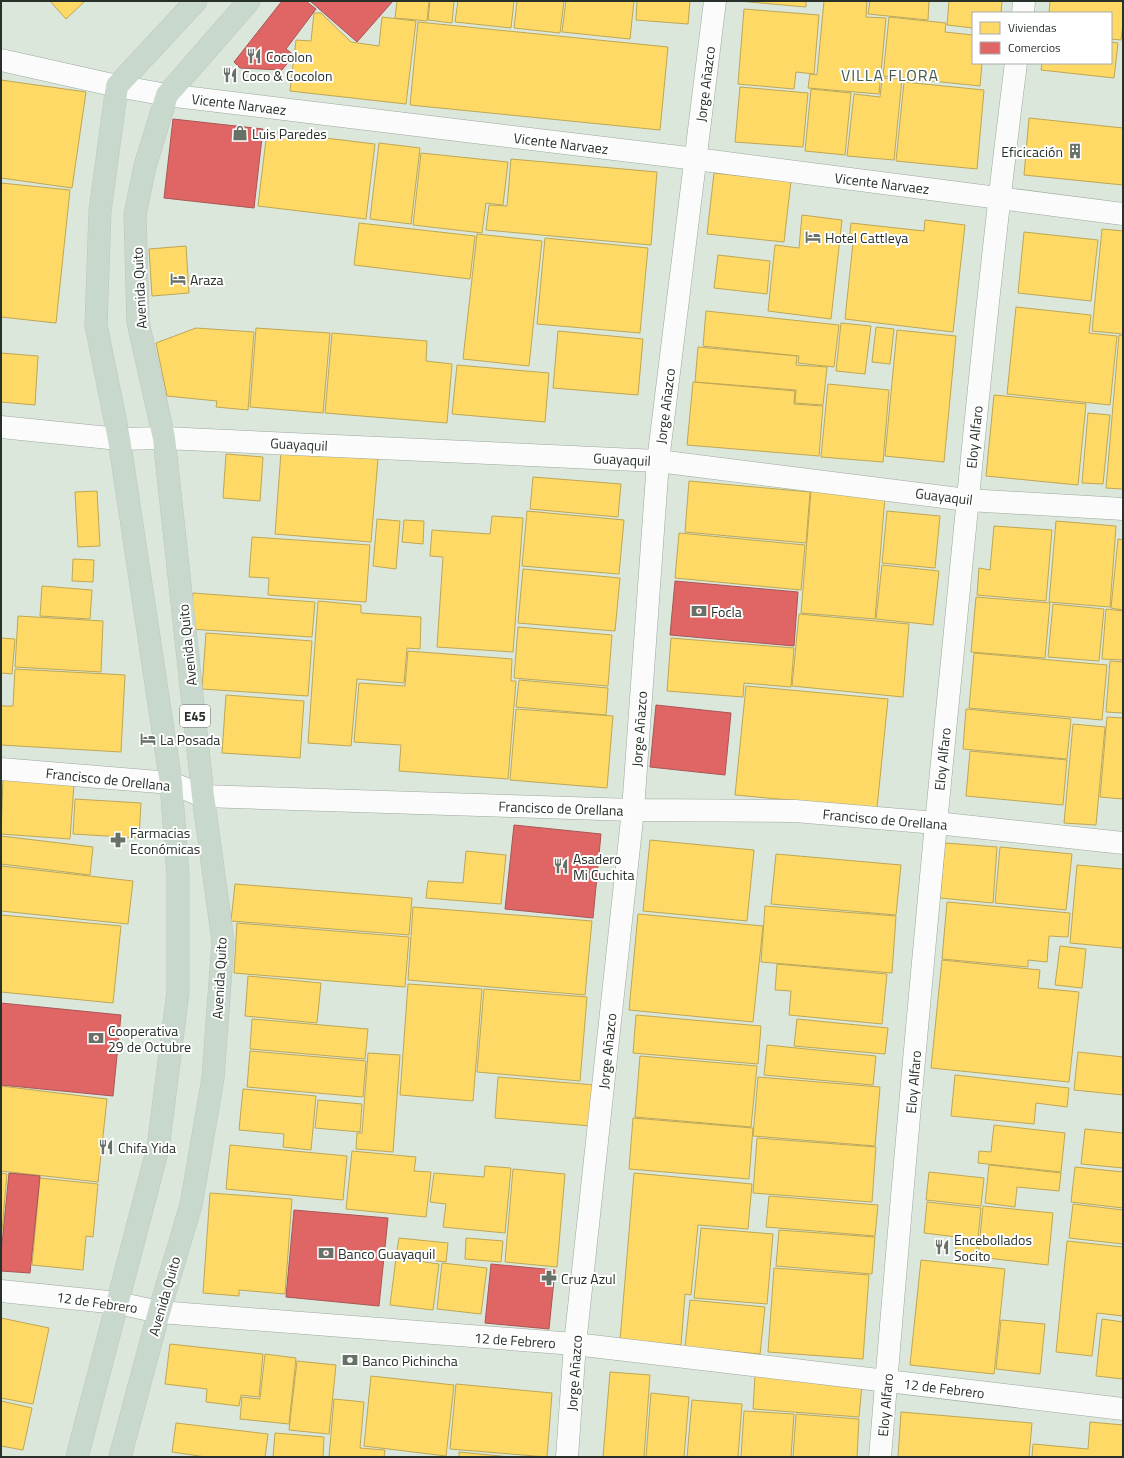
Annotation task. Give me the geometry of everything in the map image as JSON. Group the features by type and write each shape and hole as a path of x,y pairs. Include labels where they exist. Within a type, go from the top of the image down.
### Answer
{"highway":[{"path":"118,86 196,1"},
{"name":"Avenida Quito","path":"120,1457 159,1312 191,1205 213,1078 223,941 203,796 164,438 138,322 135,215 145,166 168,95 249,1"},
{"name":"E45","path":"77,1457 158,1148 178,992 178,875 171,783 119,439 96,325 100,211 118,86"}],"street":[{"name":"Jorge Añazco","path":"568,1457 575,1344 633,810 658,461 715,1"},
{"path":"1023,12 1024,1"},
{"name":"Vicente Narvaez","path":"1,60 118,86 168,95 696,159 1123,214"},
{"name":"Eloy Alfaro","path":"880,1457 936,823 967,500 999,198 1016,64"},
{"name":"Guayaquil","path":"1,427 119,439 164,438 658,461 967,500 1123,509"},
{"name":"Francisco de Orellana","path":"1,769 171,783 203,796 633,810 795,811 936,823 1123,843"},
{"name":"12 de Febrero","path":"1,1291 118,1303 159,1312 575,1344 1123,1409"}],"building: Viviendas":[{"path":"50,1 85,1 66,19"},
{"path":"397,1 429,1 427,21 395,18"},
{"path":"430,1 454,1 452,23 428,20"},
{"path":"458,1 514,1 511,28 455,22"},
{"path":"517,1 564,1 560,33 514,28"},
{"path":"566,1 634,1 630,39 562,32"},
{"path":"637,1 690,1 688,24 636,20"},
{"path":"738,1 806,1 806,7"},
{"path":"824,1 867,1 866,17 886,18 879,94 808,88 810,74 817,75"},
{"path":"870,1 929,1 928,20 868,14"},
{"path":"949,1 1002,1 1001,12 972,12 972,28 947,25"},
{"path":"1050,1 1123,1 1121,40 1112,39 1112,12 1049,12"},
{"path":"744,9 819,15 814,74 796,72 794,89 738,84"},
{"path":"314,13 321,13 351,42 379,46 382,17 416,21 406,104 290,91 296,40 311,41"},
{"path":"889,17 946,23 945,32 972,35 972,64 982,64 980,86 883,76"},
{"path":"418,22 668,47 660,130 410,105"},
{"path":"1112,42 1118,43 1114,78 1041,70 1042,64 1112,64"},
{"path":"882,78 902,79 894,160 847,156 854,94 880,97"},
{"path":"1,80 86,92 72,188 1,178"},
{"path":"904,82 984,90 977,169 896,161"},
{"path":"740,87 808,93 803,147 735,142"},
{"path":"811,89 851,93 845,155 805,151"},
{"name":"Eficicación","path":"1029,118 1123,128 1123,185 1024,175"},
{"path":"267,131 375,144 366,219 258,206"},
{"path":"379,143 420,148 411,224 370,219"},
{"path":"421,153 508,162 503,205 486,203 482,233 413,225"},
{"path":"511,159 657,172 651,245 486,230 489,205 507,206"},
{"path":"714,173 791,181 784,242 707,234"},
{"path":"1,183 70,190 56,323 1,317"},
{"path":"802,215 842,220 831,319 768,311 775,245 799,248"},
{"path":"925,220 965,225 953,332 845,319 853,243 849,242 851,223 924,231"},
{"path":"359,223 475,236 470,279 354,265"},
{"path":"1102,229 1123,231 1123,334 1092,331"},
{"path":"1024,232 1098,240 1091,301 1018,293"},
{"path":"477,234 542,241 529,366 463,359"},
{"path":"545,238 648,248 640,333 537,324"},
{"path":"186,246 189,293 152,296 149,249"},
{"path":"718,255 770,261 767,294 714,288"},
{"path":"1016,307 1091,315 1089,333 1117,336 1110,405 1007,394"},
{"path":"706,311 839,325 834,367 798,363 799,356 703,346"},
{"path":"841,323 871,326 865,374 836,371"},
{"path":"876,327 894,329 890,364 872,362"},
{"path":"196,328 254,332 248,410 216,407 217,401 167,396 156,343"},
{"path":"256,328 330,333 323,413 250,407"},
{"path":"897,330 956,336 944,462 885,456"},
{"path":"558,331 643,339 638,395 553,388"},
{"path":"332,333 427,341 426,361 452,364 447,423 325,413"},
{"path":"1119,335 1123,336 1123,489 1106,488"},
{"path":"698,347 797,356 796,365 827,367 823,405 795,403 796,390 695,382"},
{"path":"1,353 38,356 35,405 1,402"},
{"path":"457,365 549,373 545,422 452,414"},
{"path":"693,382 795,391 794,404 823,406 819,456 687,445"},
{"path":"828,384 889,390 883,462 821,457"},
{"path":"994,395 1086,404 1078,485 986,476"},
{"path":"1088,413 1110,415 1103,484 1082,483"},
{"path":"281,452 378,459 371,542 275,534"},
{"path":"226,454 263,457 260,501 223,498"},
{"path":"533,477 621,484 618,517 530,509"},
{"path":"689,481 810,492 806,543 685,532"},
{"path":"97,491 100,546 78,547 75,492"},
{"path":"811,491 885,497 875,619 801,613"},
{"path":"527,511 624,520 619,574 522,566"},
{"path":"887,511 940,516 935,568 882,563"},
{"path":"492,516 523,518 513,652 437,647 443,557 430,556 432,530 490,534"},
{"path":"377,519 400,521 396,569 373,566"},
{"path":"404,520 424,521 423,544 402,542"},
{"path":"1056,521 1116,526 1110,607 1049,602"},
{"path":"994,526 1052,530 1046,601 977,595 979,568 990,570"},
{"path":"679,533 805,545 801,590 675,578"},
{"path":"252,537 370,545 366,602 268,595 269,578 249,577"},
{"path":"1118,539 1123,540 1123,610 1111,608"},
{"path":"73,559 94,560 93,582 72,581"},
{"path":"882,565 939,571 933,625 876,619"},
{"path":"523,569 620,578 615,631 518,623"},
{"path":"42,586 92,590 90,619 40,616"},
{"path":"193,593 315,602 312,637 190,629"},
{"path":"976,597 1050,603 1045,658 971,652"},
{"path":"318,601 361,605 361,613 421,617 420,649 407,648 404,683 357,679 351,746 308,743"},
{"path":"1053,604 1104,609 1099,661 1048,657"},
{"path":"1106,609 1123,611 1123,660 1102,659"},
{"path":"799,614 909,624 903,697 792,686"},
{"path":"18,616 103,621 101,672 15,667"},
{"path":"518,627 612,635 608,686 514,678"},
{"path":"206,633 312,641 308,696 202,689"},
{"path":"1,638 15,639 12,674 1,673"},
{"path":"671,638 794,648 791,687 744,683 743,697 667,691"},
{"path":"408,651 512,659 511,681 516,681 508,779 399,771 401,745 354,742 359,683 405,686"},
{"path":"974,653 1107,665 1102,720 969,708"},
{"path":"1110,661 1123,662 1123,713 1106,712"},
{"path":"15,669 125,675 121,752 1,745 1,706 13,706"},
{"path":"519,680 608,688 606,715 516,707"},
{"path":"746,686 888,699 877,808 735,795"},
{"path":"226,695 304,701 300,758 222,753"},
{"path":"516,709 613,716 607,788 510,780"},
{"path":"966,709 1071,719 1067,759 963,749"},
{"path":"1107,717 1123,718 1123,799 1100,797"},
{"path":"1073,724 1105,727 1096,825 1064,823"},
{"path":"970,751 1067,760 1063,805 966,796"},
{"path":"3,779 74,784 70,839 1,834"},
{"path":"75,799 141,803 139,838 73,834"},
{"path":"1,836 93,847 90,875 1,864"},
{"path":"650,840 754,850 747,921 643,911"},
{"path":"945,843 997,847 993,903 940,898"},
{"path":"1000,847 1072,854 1066,910 995,903"},
{"path":"466,851 506,855 501,904 426,898 428,881 463,883"},
{"path":"776,854 901,865 896,915 771,904"},
{"path":"1077,865 1123,869 1123,948 1070,943"},
{"path":"1,866 133,881 128,924 1,911"},
{"path":"235,884 412,898 409,935 231,921"},
{"path":"947,902 1070,913 1068,937 1049,936 1047,962 1028,960 1028,967 942,959"},
{"path":"765,906 896,916 892,973 761,962"},
{"path":"413,907 592,921 585,995 408,980"},
{"path":"638,914 763,926 753,1022 629,1010"},
{"path":"1,915 121,926 113,1003 1,992"},
{"path":"237,923 409,937 405,987 234,973"},
{"path":"1060,946 1086,949 1082,988 1055,985"},
{"path":"942,960 1040,970 1038,988 1079,992 1069,1082 931,1068"},
{"path":"777,964 887,974 882,1024 789,1015 791,991 775,990"},
{"path":"248,976 321,983 317,1023 245,1016"},
{"path":"408,984 482,989 473,1101 400,1095"},
{"path":"484,989 587,997 580,1081 477,1072"},
{"path":"636,1015 761,1026 758,1064 633,1053"},
{"path":"252,1019 368,1029 365,1059 250,1049"},
{"path":"797,1019 888,1028 885,1054 794,1046"},
{"path":"767,1045 876,1056 873,1085 764,1075"},
{"path":"250,1051 366,1061 363,1097 247,1087"},
{"path":"1078,1052 1123,1057 1123,1095 1074,1090"},
{"path":"368,1053 400,1055 393,1152 356,1149 357,1133 362,1133"},
{"path":"640,1056 757,1066 751,1127 635,1117"},
{"path":"955,1075 1069,1088 1067,1107 1036,1103 1034,1124 951,1116"},
{"path":"498,1077 595,1085 591,1126 495,1118"},
{"path":"758,1077 880,1087 875,1146 753,1136"},
{"path":"1,1086 107,1099 98,1182 1,1171"},
{"path":"243,1089 316,1096 311,1150 283,1147 284,1134 239,1130"},
{"path":"318,1100 362,1104 360,1132 315,1128"},
{"path":"633,1118 753,1128 749,1179 629,1169"},
{"path":"994,1125 1065,1133 1061,1172 978,1163 979,1151 991,1152"},
{"path":"1085,1129 1123,1133 1123,1168 1081,1164"},
{"path":"757,1138 876,1147 872,1202 753,1193"},
{"path":"230,1145 347,1156 343,1200 226,1189"},
{"path":"352,1151 416,1157 414,1171 431,1172 426,1217 346,1209"},
{"path":"989,1165 1061,1173 1059,1191 1017,1187 1015,1207 985,1203"},
{"path":"485,1166 511,1168 505,1233 443,1227 446,1204 430,1202 434,1173 484,1177"},
{"path":"1075,1167 1123,1172 1123,1208 1071,1202"},
{"path":"513,1169 565,1174 557,1267 505,1262"},
{"path":"929,1172 984,1178 981,1206 926,1200"},
{"path":"1,1173 7,1174 1,1242"},
{"path":"634,1173 752,1184 748,1229 698,1225 691,1295 685,1294 681,1345 620,1340"},
{"path":"40,1178 98,1184 93,1237 86,1236 83,1270 32,1265"},
{"path":"210,1193 292,1199 285,1294 239,1290 239,1296 203,1293"},
{"path":"769,1196 878,1205 875,1236 766,1227"},
{"path":"927,1202 981,1208 976,1258 955,1256 957,1237 924,1233"},
{"path":"1073,1204 1123,1210 1123,1244 1069,1238"},
{"path":"983,1206 1053,1213 1048,1265 978,1257"},
{"path":"701,1228 773,1234 767,1304 694,1298"},
{"path":"779,1230 875,1237 872,1274 776,1266"},
{"path":"399,1238 448,1243 446,1262 396,1256"},
{"path":"466,1238 503,1241 501,1262 465,1259"},
{"path":"1067,1241 1123,1247 1123,1316 1097,1313 1092,1356 1056,1352"},
{"path":"396,1258 439,1264 433,1310 390,1305"},
{"path":"921,1260 1005,1269 994,1374 910,1365"},
{"path":"442,1263 487,1268 481,1314 437,1309"},
{"path":"774,1268 869,1275 863,1359 768,1352"},
{"path":"690,1300 765,1307 760,1354 685,1347"},
{"path":"1,1318 49,1328 33,1404 1,1398"},
{"path":"1102,1319 1123,1322 1123,1379 1096,1376"},
{"path":"1001,1320 1045,1324 1040,1374 996,1369"},
{"path":"170,1344 263,1354 259,1397 241,1395 239,1406 206,1402 207,1389 165,1384"},
{"path":"265,1354 296,1358 289,1424 240,1419 242,1397 260,1399"},
{"path":"297,1361 336,1365 329,1434 289,1430"},
{"path":"610,1372 650,1375 644,1457 603,1457"},
{"path":"371,1376 454,1385 446,1456 364,1446"},
{"path":"755,1376 862,1384 859,1417 753,1409"},
{"path":"456,1384 552,1393 547,1457 450,1449"},
{"path":"651,1393 689,1397 684,1457 646,1457"},
{"path":"334,1399 364,1402 360,1448 385,1450 384,1457 329,1457"},
{"path":"692,1400 742,1404 738,1457 687,1457"},
{"path":"1,1401 32,1408 23,1450 1,1446"},
{"path":"744,1411 794,1414 791,1457 741,1457"},
{"path":"901,1412 1032,1423 1029,1457 898,1457"},
{"path":"796,1414 859,1419 857,1457 793,1457"},
{"path":"1090,1422 1123,1425 1123,1457 1032,1457 1033,1444 1088,1449"},
{"path":"176,1423 268,1434 265,1457 206,1457 172,1452"},
{"path":"275,1433 324,1437 323,1457 273,1457"},
{"path":"459,1452 511,1457 459,1457"}],"building: Comercios":[{"path":"282,1 306,1 316,9 286,49 294,55 282,70 240,68 234,62"},
{"path":"310,1 393,1 357,42"},
{"path":"173,119 263,129 254,208 164,198"},
{"path":"675,581 798,592 794,646 670,635"},
{"path":"656,705 731,713 725,775 650,767"},
{"path":"514,825 601,834 593,918 505,909"},
{"path":"1,1003 121,1015 113,1096 1,1085"},
{"path":"9,1173 40,1176 30,1273 1,1271 1,1254"},
{"path":"294,1210 388,1218 379,1306 286,1297"},
{"path":"491,1264 555,1270 549,1329 485,1323"}],"place":[{"name":"Cocolon","path":"254,56"},
{"name":"Coco & Cocolon","path":"230,75"},
{"name":"Luis Paredes","path":"240,133"},
{"name":"Eficicación","path":"1075,151"},
{"name":"Hotel Cattleya","path":"813,237"},
{"name":"Araza","path":"178,279"},
{"name":"Focla","path":"699,611"},
{"name":"La Posada","path":"148,739"},
{"name":"Farmacias Económicas","path":"118,840"},
{"name":"Asadero Mi Cuchita","path":"561,866"},
{"name":"Cooperativa 29 de Octubre","path":"96,1038"},
{"name":"Chifa Yida","path":"106,1147"},
{"name":"Encebollados Socito","path":"942,1247"},
{"name":"Banco Guayaquil","path":"326,1253"},
{"name":"Cruz Azul","path":"549,1278"},
{"name":"Banco Pichincha","path":"350,1360"}],"district":[{"name":"VILLA FLORA","path":"890,75"}]}
